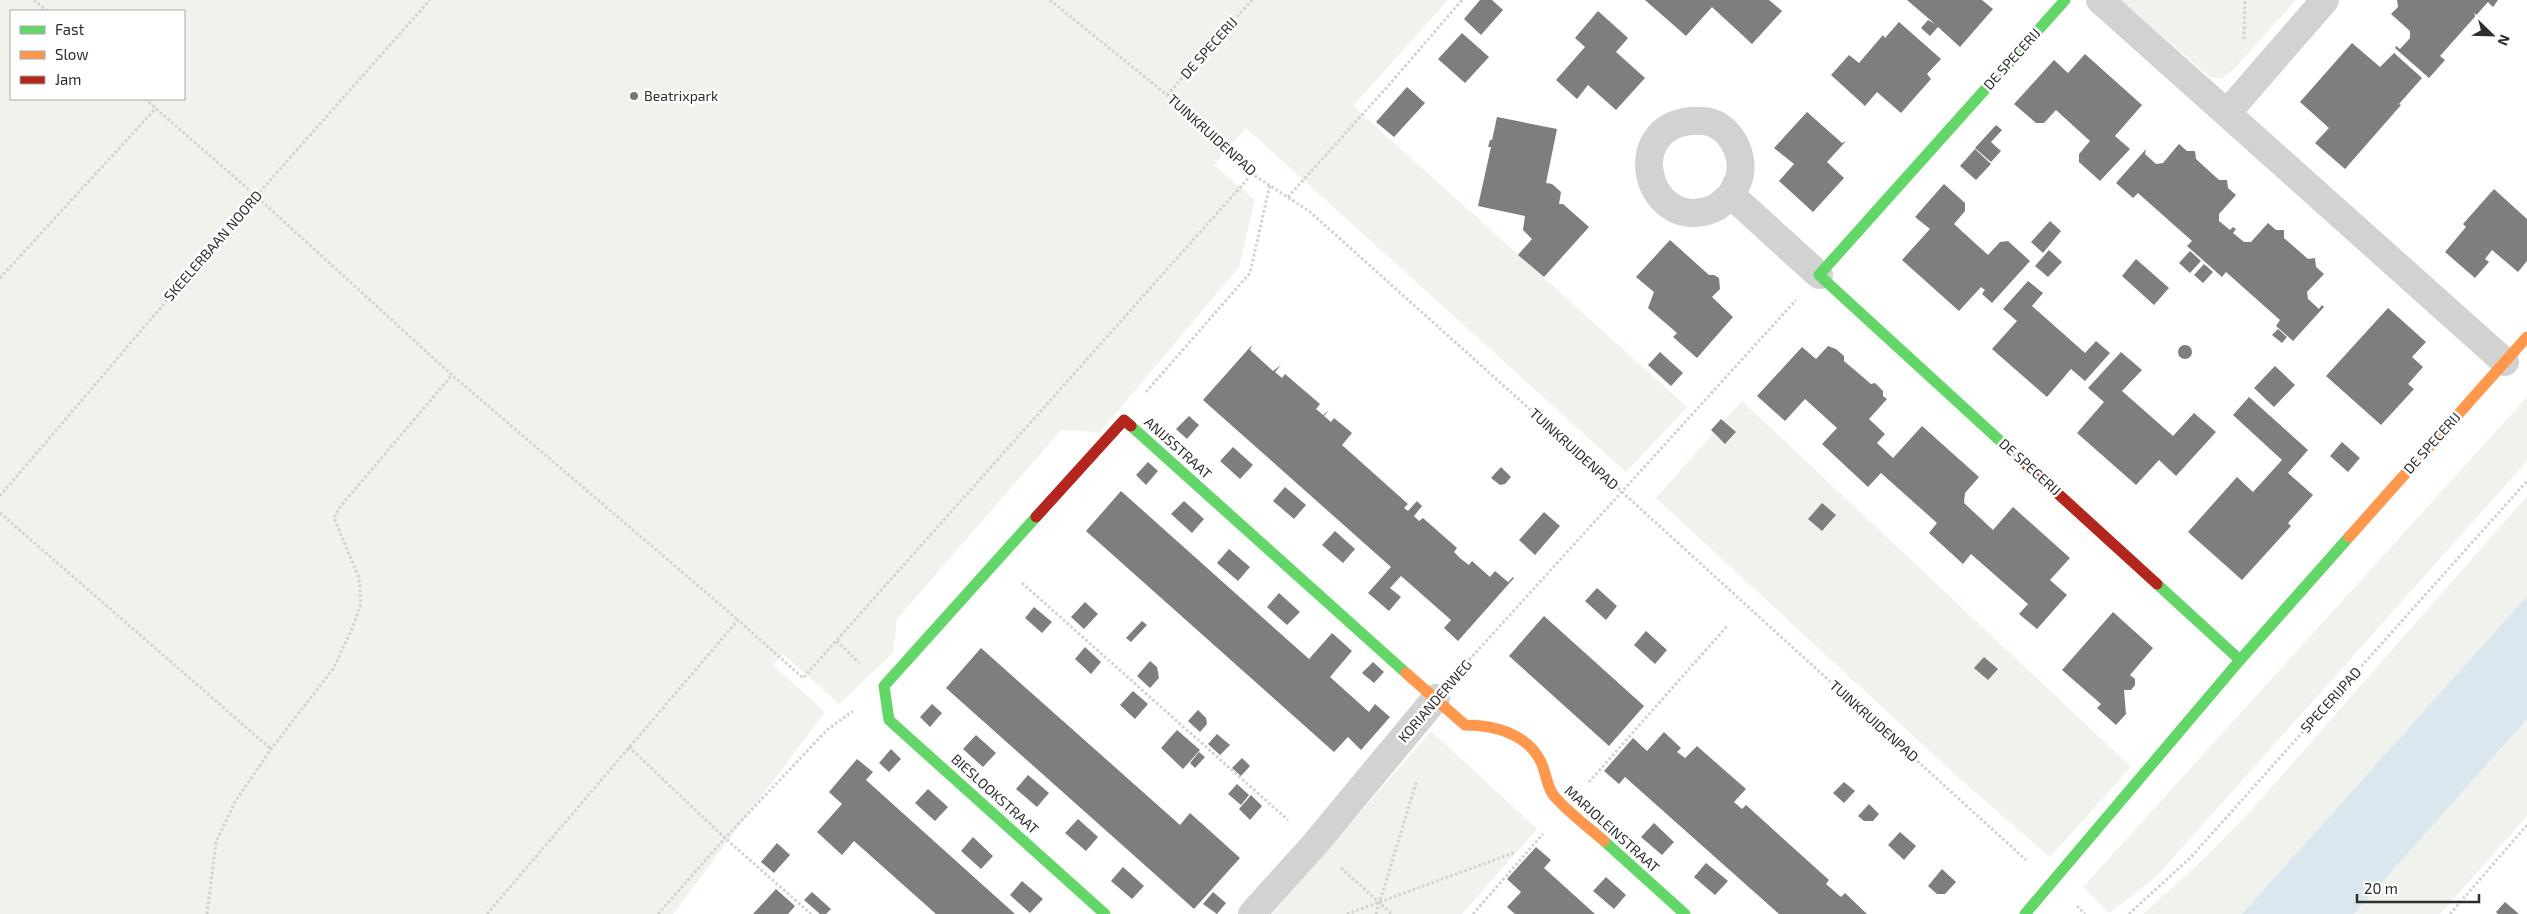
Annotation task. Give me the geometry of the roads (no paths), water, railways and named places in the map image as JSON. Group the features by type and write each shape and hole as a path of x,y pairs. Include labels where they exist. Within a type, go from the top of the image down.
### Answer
{"street":[{"name":"DE SPECERIJ","path":"1819,275 2064,0"},
{"path":"2100,0 2505,362"},
{"path":"2227,113 2325,0"},
{"name":"DE SPECERIJ","path":"1731,195 2240,660"},
{"name":"DE SPECERIJ","path":"2025,914 2240,660 2527,337"},
{"name":"ANIJSSTRAAT","path":"884,686 1124,420 1436,698"},
{"name":"BIESLOOKSTRAAT","path":"884,686 889,720 1106,914"},
{"name":"MARJOLEINSTRAAT","path":"1436,698 1465,725 1486,725 1505,730 1524,743 1540,760 1553,796 1685,914"},
{"name":"KORIANDERWEG","path":"1252,914 1315,844 1436,698"}],"place":[{"name":"Beatrixpark","path":"634,96"}]}
